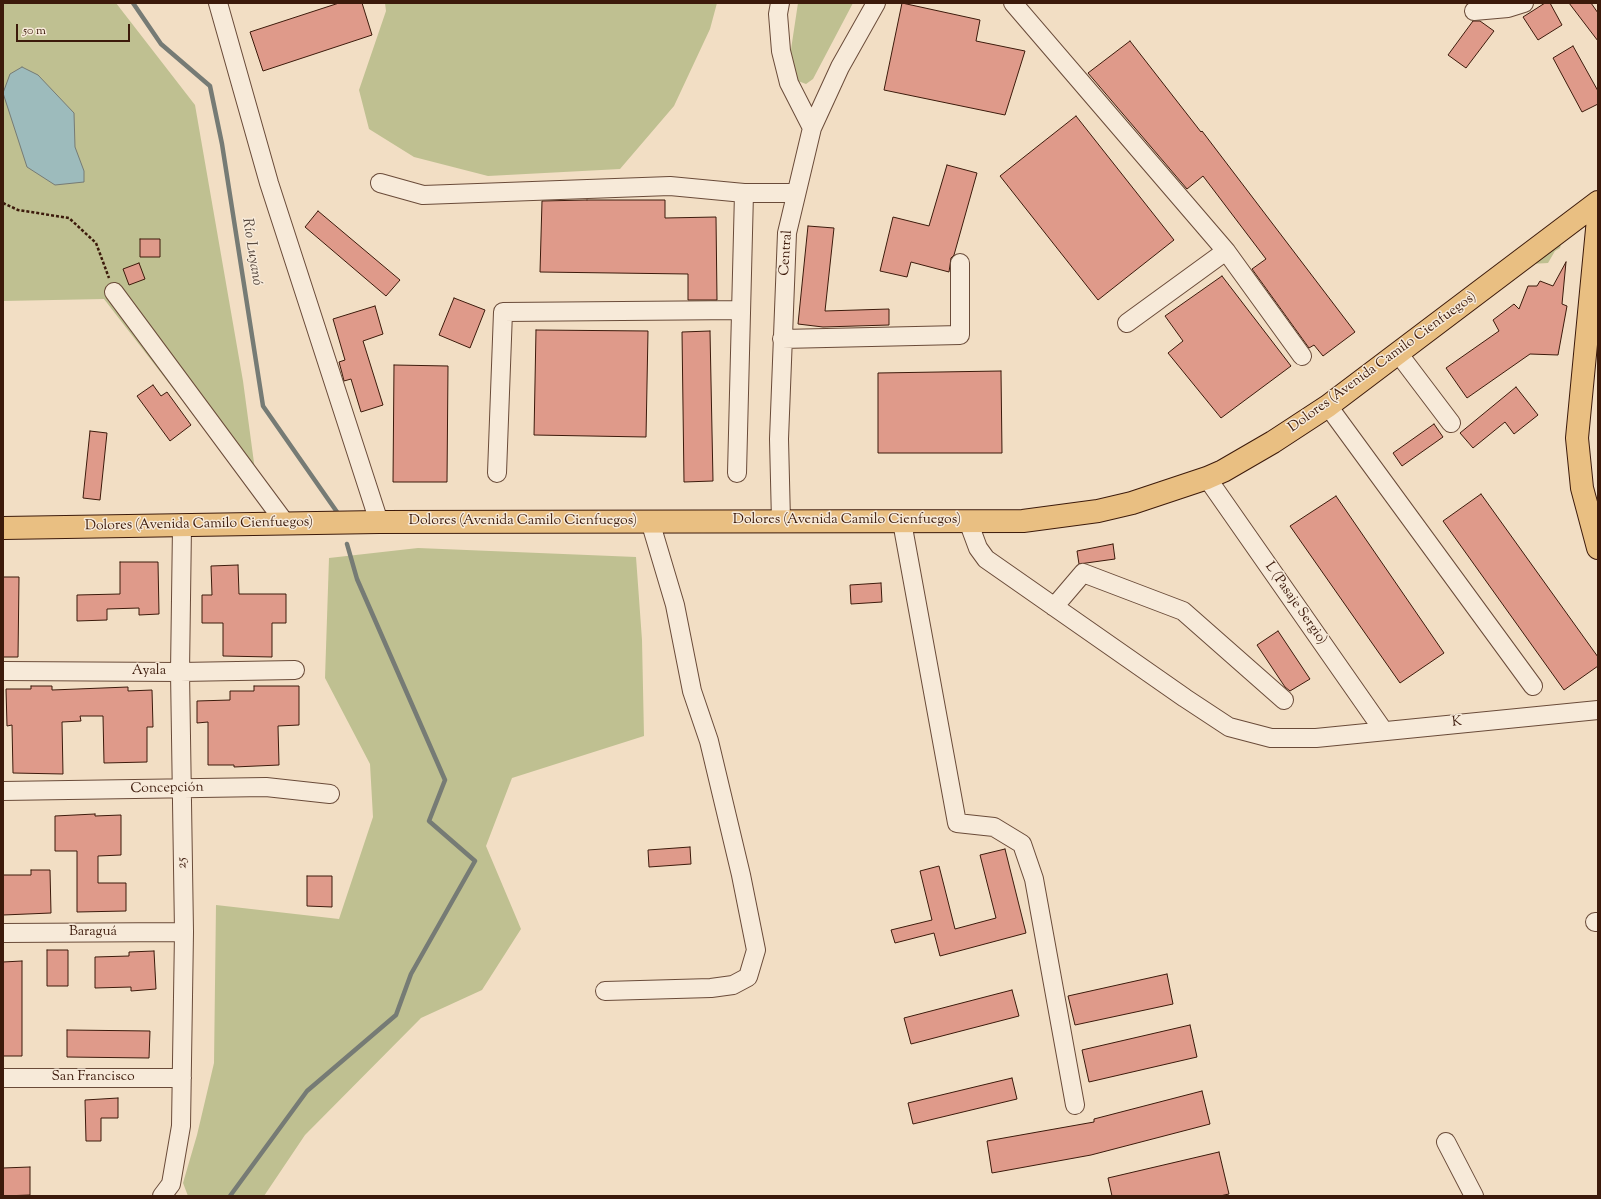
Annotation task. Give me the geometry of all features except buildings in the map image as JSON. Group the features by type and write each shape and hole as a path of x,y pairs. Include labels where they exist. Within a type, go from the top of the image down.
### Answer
{"main road":[{"name":"Dolores (Avenida Camilo Cienfuegos)","path":"3,528 379,522 1023,521 1098,511 1132,503 1207,478 1223,471 1273,442 1328,406 1598,202"},
{"path":"1598,219 1577,438 1582,488 1598,548"}],"street":[{"path":"218,3 269,182 379,522"},
{"path":"780,3 778,14 781,51 790,83 812,128"},
{"name":"Central","path":"781,521 779,439 787,233 812,128 840,67 876,3"},
{"path":"1013,3 1226,251 1302,356"},
{"path":"1474,11 1508,8 1524,3"},
{"path":"380,182 423,195 670,186 744,193 796,193"},
{"path":"737,473 744,193"},
{"path":"1127,323 1226,251"},
{"path":"782,339 960,335 960,263"},
{"path":"114,292 286,524"},
{"path":"497,473 503,312 741,310"},
{"path":"1398,353 1451,423"},
{"path":"1328,406 1533,686"},
{"name":"L (Pasaje Sergio)","path":"1207,478 1383,730"},
{"path":"606,991 711,988 733,985 748,977 756,950 741,875 709,741 692,691 676,605 650,521"},
{"name":"K","path":"968,521 978,548 986,559 1229,727 1271,738 1316,738 1383,730 1598,710"},
{"path":"902,522 957,823 994,827 1022,844 1034,879 1075,1105"},
{"name":"25","path":"162,1196 171,1184 182,1126 184,932 180,672 182,526"},
{"path":"1054,607 1083,573 1183,611 1284,700"},
{"name":"Ayala","path":"3,671 180,672 294,670"},
{"name":"Concepción","path":"3,791 182,790 266,787 330,794"},
{"name":"Baraguá","path":"3,933 184,932"},
{"name":"San Francisco","path":"3,1078 182,1078"},
{"path":"1446,1142 1474,1196"}],"path":[{"path":"3,203 18,210 69,218 96,243 114,292"}],"green space":[{"path":"3,3 116,3 195,105 243,381 259,500 104,299 3,301"},
{"path":"385,3 717,3 710,29 674,106 620,169 488,176 414,157 369,129 359,90 386,11"},
{"path":"798,3 853,3 813,79 806,84 798,81 790,56"},
{"path":"1562,241 1560,248 1555,251 1548,263 1530,264"},
{"path":"418,548 636,557 642,640 644,736 512,778 486,846 521,929 482,990 421,1018 305,1135 264,1196 188,1196 183,1183 197,1135 214,1063 216,905 339,919 373,817 370,764 325,678 329,558"}],"water":[{"path":"22,67 38,75 74,113 75,147 84,171 84,182 55,185 27,167 3,93 10,74"}],"waterway":[{"name":"Río Luyanó","path":"133,3 161,44 210,86 222,144 263,406 337,512"},
{"path":"230,1196 307,1091 396,1015 411,974 475,861 429,821 445,780 357,579 347,544"}]}
